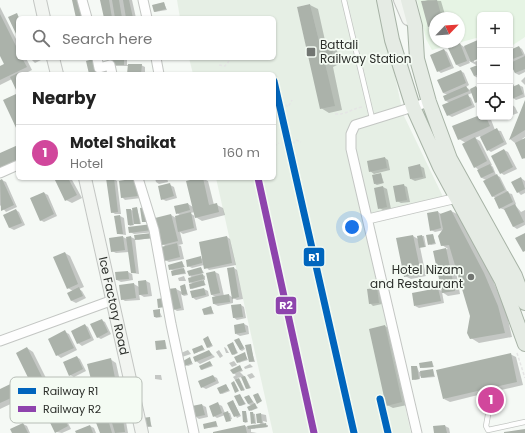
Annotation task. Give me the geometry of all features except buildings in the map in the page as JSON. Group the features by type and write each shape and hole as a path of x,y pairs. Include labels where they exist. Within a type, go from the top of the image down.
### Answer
{"main road":[{"path":"408,0 416,39 417,59 429,102 450,159 515,276 525,303"},
{"path":"389,3 392,40 413,108 457,198 502,281 525,344"}],"street":[{"path":"40,0 44,16"},
{"path":"82,0 86,16"},
{"path":"143,0 147,16"},
{"path":"400,0 416,39"},
{"path":"54,60 56,72"},
{"path":"97,60 99,68 110,65 112,72"},
{"path":"156,60 159,72"},
{"path":"417,433 351,149 351,134 355,124 429,102"},
{"path":"0,173 16,166"},
{"name":"Ice Factory Road","path":"85,180 130,377"},
{"path":"139,180 154,230 174,338 194,433"},
{"path":"368,219 457,198"},
{"path":"0,341 113,300"},
{"name":"Ice Factory Road","path":"140,423 142,433"}],"lane":[{"path":"344,0 372,118"},
{"path":"488,416 486,426 488,430 525,422"}],"path":[{"path":"219,65 225,66 229,61"},
{"path":"282,101 288,107 292,100"},
{"path":"335,114 344,115 355,109 370,106"},
{"path":"293,144 296,140 301,142"}],"shaded area":[{"path":"177,0 379,0 403,114 446,203 364,224 411,433 273,433 216,180 276,180 276,72 192,72 190,60 276,60 276,16 180,16","holes":["310,4 320,45 330,49 333,52 331,56 332,60 325,63 334,106 321,109 297,7"]}],"green space":[{"path":"417,0 525,0 525,37 513,45 513,12 477,12 477,38 465,41 465,12 429,12 429,44 426,39"}],"rail line":[{"name":"R1","path":"276,90 354,433"},
{"name":"R2","path":"258,180 314,433"},
{"name":"R1","path":"380,399 388,433"}],"place":[{"name":"Battali Railway Station","path":"311,52"},
{"name":"Hotel Nizam and Restaurant","path":"471,277"},
{"name":"Motel Shaikat","path":"491,400"}]}
